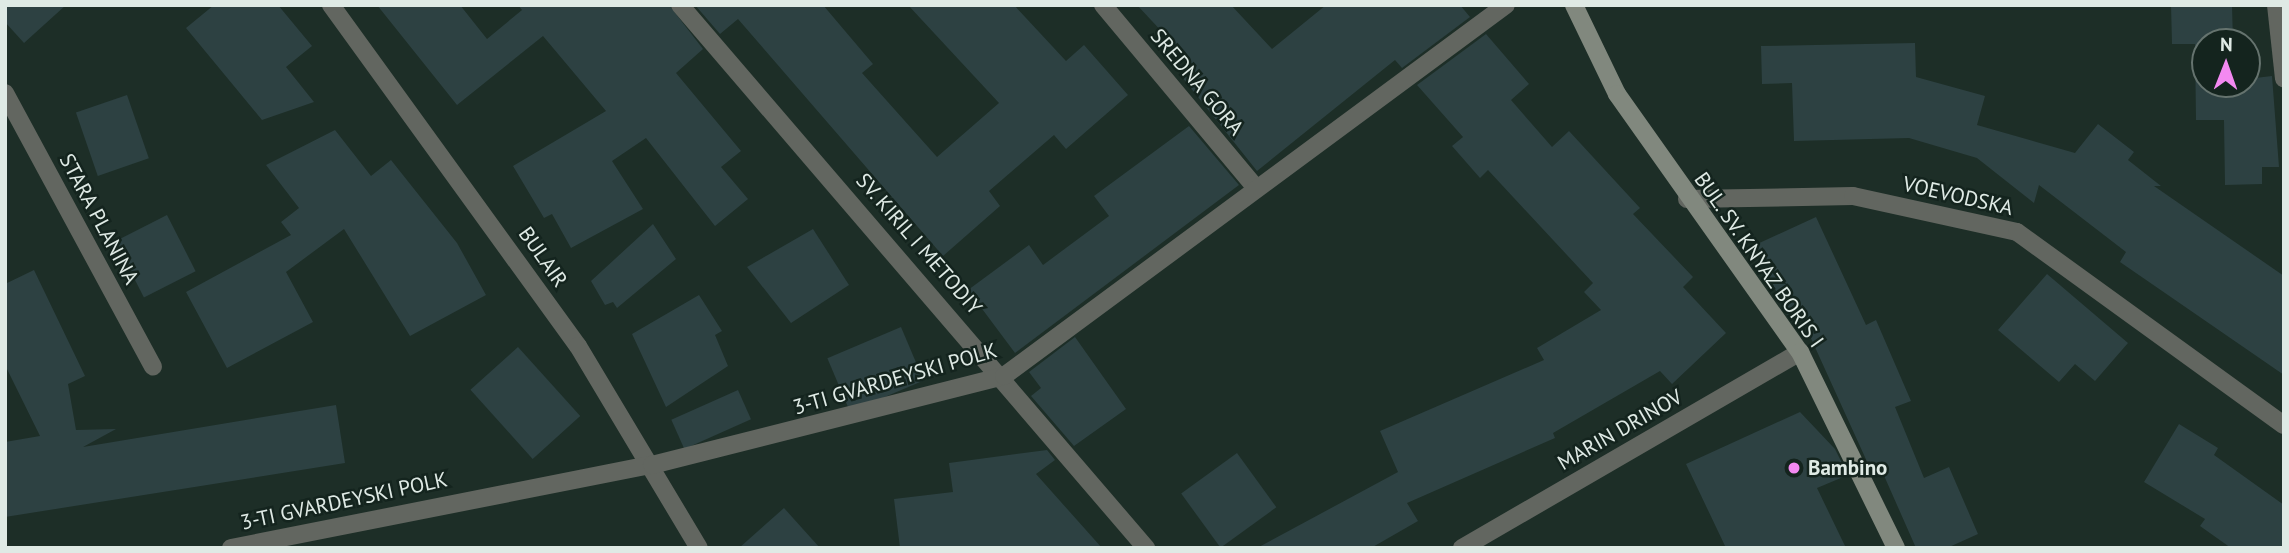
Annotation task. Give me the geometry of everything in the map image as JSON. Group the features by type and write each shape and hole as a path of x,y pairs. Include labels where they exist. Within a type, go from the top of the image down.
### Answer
{"street":[{"name":"BULAIR","path":"331,5 578,346 652,465 699,548"},
{"name":"SV. KIRIL I METODIY","path":"680,5 1004,376 1146,548"},
{"name":"SREDNA GORA","path":"1102,5 1256,188"},
{"name":"3-TI GVARDEYSKI POLK","path":"231,548 652,465 1004,376 1506,5"},
{"name":"BUL. SV. KNYAZ BORIS I","path":"1574,5 1617,94 1687,199 1800,352 1896,548"},
{"path":"2276,5 2284,79"},
{"name":"STARA PLANINA","path":"5,93 153,367"},
{"name":"VOEVODSKA","path":"1687,199 1853,196 2017,232 2284,425"},
{"name":"MARIN DRINOV","path":"1462,548 1800,352"}],"building":[{"path":"5,5 66,5 24,43 5,22"},
{"path":"214,5 278,5 312,46 286,67 314,102 262,120 186,28"},
{"path":"377,5 460,5 487,39 522,10 518,5 669,5 703,49 676,73 741,151 721,167 748,199 715,226 646,138 612,161 643,209 571,248 552,214 544,218 513,166 606,111 543,36 457,105"},
{"path":"695,5 823,5 873,64 862,73 937,157 999,103 908,5 1014,5 1066,61 1084,45 1128,95 1066,149 1054,135 989,191 1000,206 943,256 738,19 720,34"},
{"path":"1137,5 1231,5 1272,49 1326,5 1460,5 1470,17 1402,68 1395,60 1257,171 1182,77 1194,66"},
{"path":"2171,5 2232,5 2233,28 2191,28 2191,44 2172,44"},
{"path":"1486,34 1529,84 1511,100 1552,147 1569,131 1640,208 1633,214 1693,277 1683,287 1726,333 1672,384 1660,371 1553,433 1555,438 1407,503 1418,521 1371,548 1257,548 1398,472 1380,431 1544,360 1537,348 1601,310 1584,292 1593,283 1488,170 1480,178 1452,146 1463,137 1417,85"},
{"path":"1915,43 1916,77 1985,96 1977,125 2075,153 2098,124 2134,152 2128,160 2161,186 2154,186 2284,276 2284,375 2120,262 2126,252 2039,185 2034,203 1977,158 1909,138 1794,141 1792,83 1762,84 1761,46"},
{"path":"2272,76 2279,167 2262,167 2262,184 2225,185 2224,120 2196,120 2196,98 2261,98 2261,77"},
{"path":"127,95 149,158 98,176 76,113"},
{"path":"1189,126 1239,185 1015,353 968,290 1029,245 1043,265 1109,216 1094,196"},
{"path":"335,130 371,176 391,160 457,243 486,295 410,336 344,229 286,272 313,322 227,368 186,292 291,235 281,222 299,208 266,165"},
{"path":"167,215 196,271 144,297 115,241"},
{"path":"1816,217 1866,325 1876,320 1911,401 1895,407 1924,478 1949,467 1978,534 1947,548 1916,548 1878,462 1869,466 1799,312 1787,315 1755,245"},
{"path":"653,224 676,259 617,308 613,302 605,305 591,281"},
{"path":"813,229 849,285 791,323 747,267"},
{"path":"34,270 85,376 68,384 76,430 116,429 83,447 336,405 345,463 5,517 5,442 40,436 5,365 5,284"},
{"path":"2047,274 2128,343 2095,381 2075,364 2059,382 1998,330"},
{"path":"699,295 722,331 715,335 728,366 666,407 632,334"},
{"path":"901,327 924,380 850,412 827,358"},
{"path":"1075,337 1126,409 1074,446 1031,396 1041,388 1029,372"},
{"path":"518,347 580,416 533,459 470,390"},
{"path":"738,390 751,419 684,449 671,420"},
{"path":"1800,412 1835,449 1848,475 1817,488 1846,548 1726,548 1686,464"},
{"path":"2179,424 2218,448 2214,455 2284,505 2284,548 2231,548 2200,526 2205,519 2144,482"},
{"path":"1047,450 1055,460 1036,474 1102,548 900,548 894,499 953,492 949,463"},
{"path":"1237,453 1276,507 1221,548 1181,494"},
{"path":"784,508 820,548 739,548"}],"place":[{"name":"Bambino","path":"1794,468"}]}
